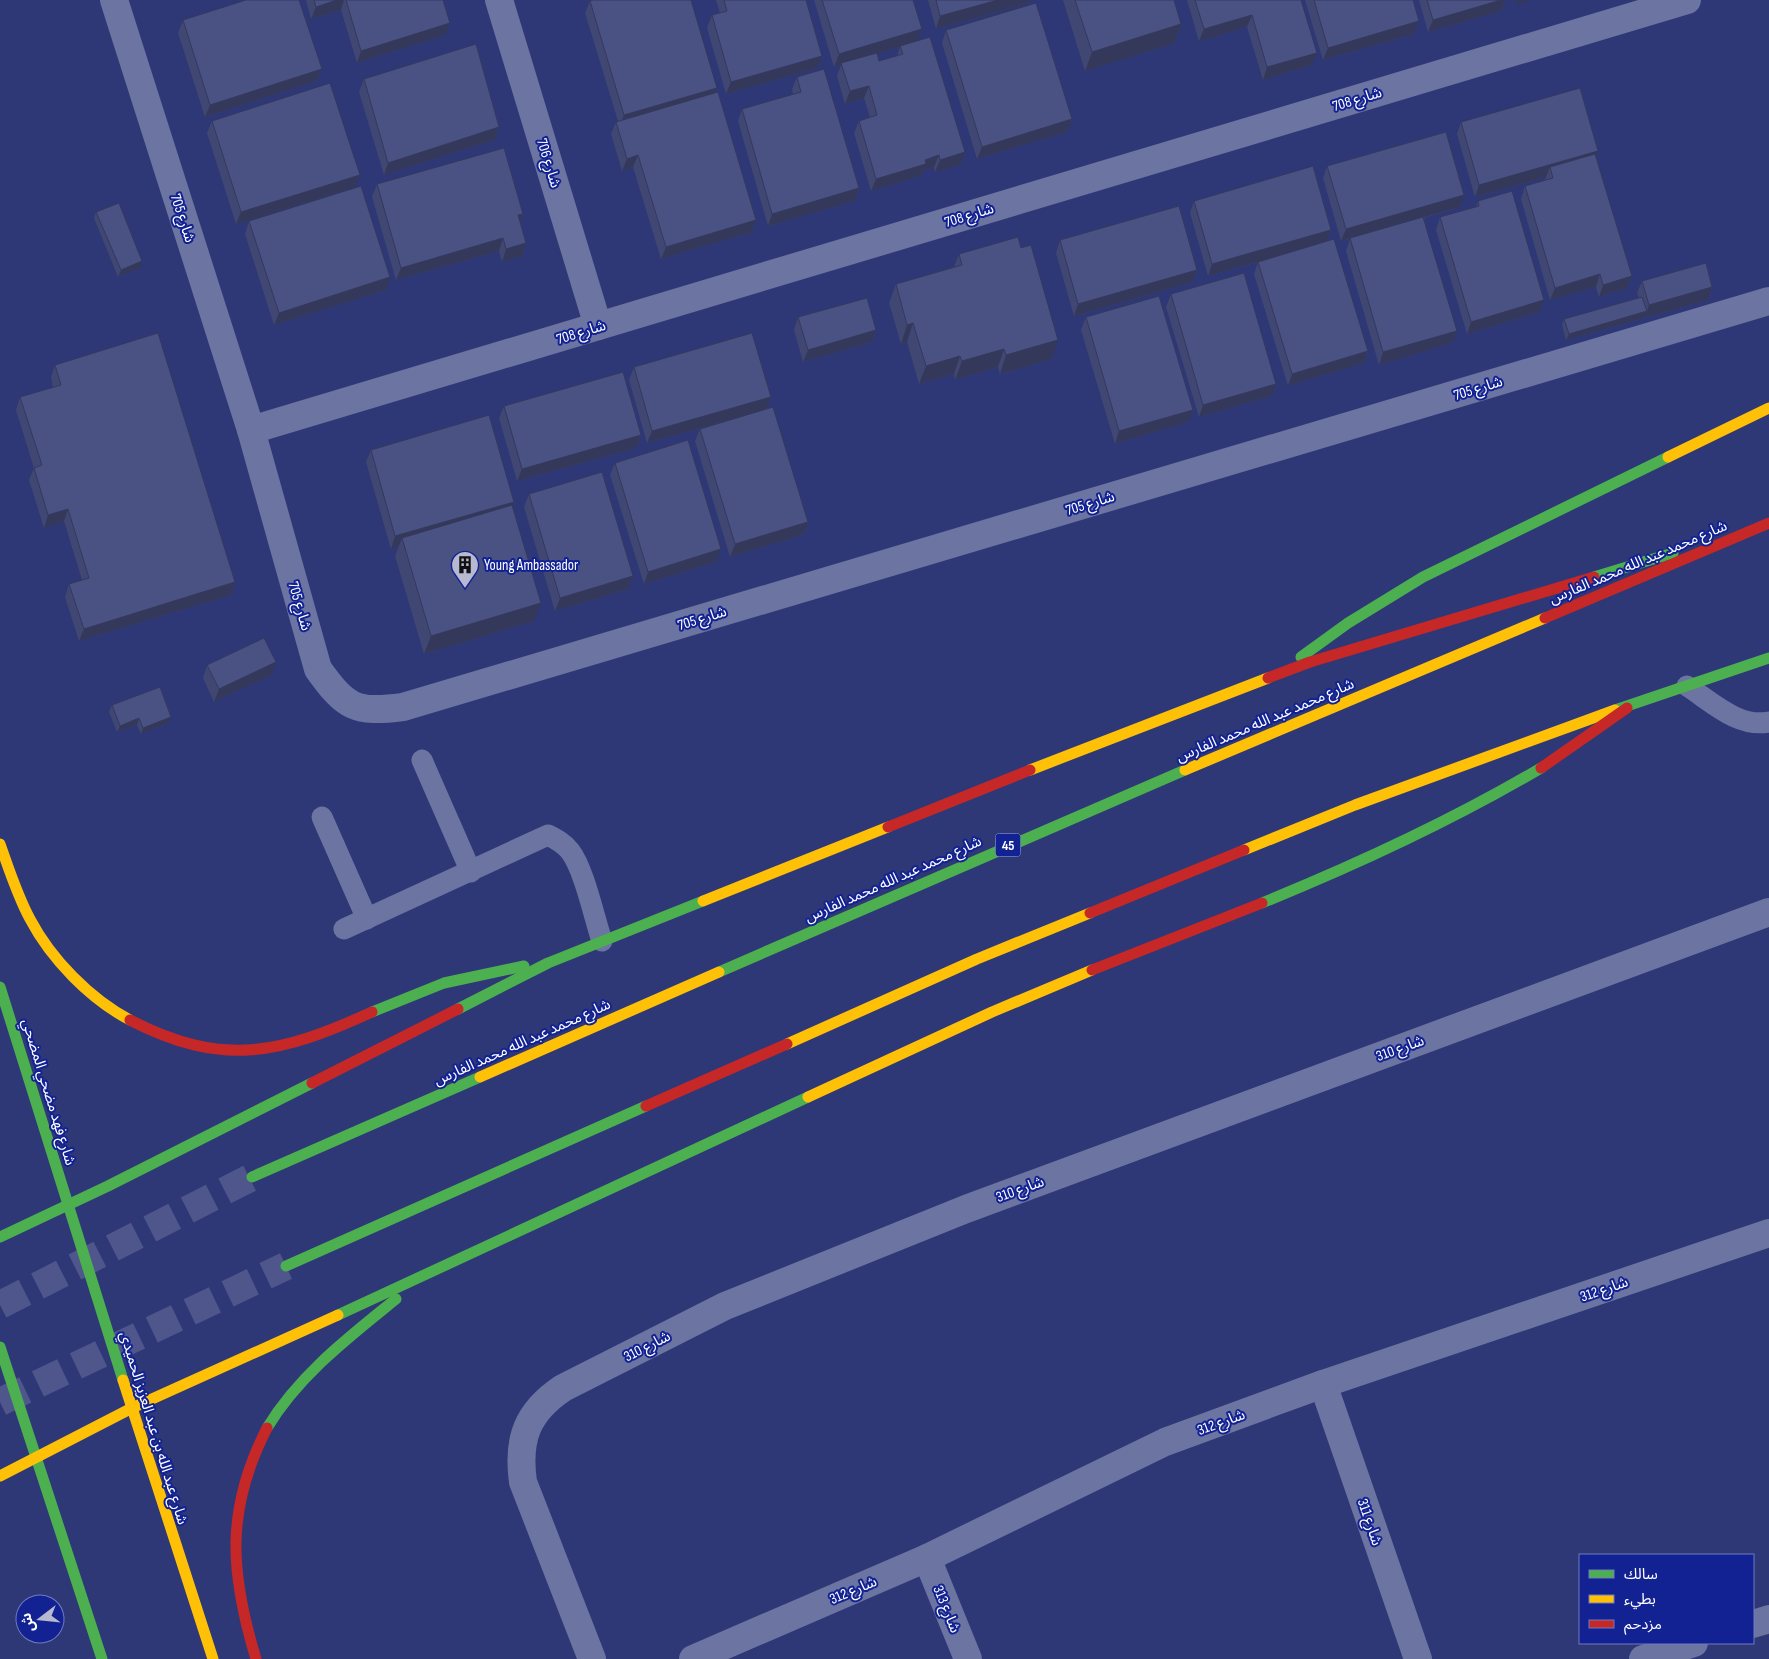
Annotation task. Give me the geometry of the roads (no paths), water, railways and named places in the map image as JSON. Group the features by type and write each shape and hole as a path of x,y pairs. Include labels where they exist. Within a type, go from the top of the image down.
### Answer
{"street":[{"name":"شارع 705","path":"114,0 251,430 318,669 335,692 354,708 378,710 413,704 1769,301"},
{"name":"شارع 706","path":"499,0 598,326"},
{"name":"شارع 708","path":"251,430 1687,0"},
{"path":"1276,674 1348,624 1423,577 1769,408"},
{"name":"شارع محمد عبد الله محمد الفارس","path":"252,1177 1001,848 1769,523"},
{"path":"0,1237 69,1205 548,963 602,941 1276,674 1310,662 1753,529"},
{"path":"286,1266 977,959 1355,806 1632,704 1769,658"},
{"path":"0,1476 35,1456 132,1408 995,1011 1351,868 1473,806 1532,773 1590,737 1632,704"},
{"path":"0,844 24,908 44,942 70,973 94,996 122,1016 160,1036 184,1045 212,1051 242,1053 271,1049 299,1042 442,984 502,969 548,963"},
{"name":"شارع 310","path":"592,1659 524,1482 521,1464 522,1445 527,1428 536,1412 548,1398 563,1388 725,1306 966,1209 1769,912"},
{"name":"شارع فهد مضحي المضحي","path":"0,987 69,1205"},
{"name":"شارع عبد الله بن عبد العزيز الحميدي","path":"69,1205 213,1659"},
{"name":"شارع 312","path":"693,1659 926,1558 1165,1442 1323,1384 1769,1233"},
{"path":"256,1659 239,1599 234,1569 238,1508 256,1449 284,1404 308,1375 424,1275"},
{"path":"0,1347 102,1659"},
{"name":"شارع 311","path":"1323,1384 1418,1659"},
{"name":"شارع 313","path":"926,1558 968,1659"},
{"path":"1754,1624 1769,1619"},
{"path":"1643,1659 1691,1644"}],"lane":[{"path":"1687,686 1741,721 1760,724 1769,722"},
{"path":"422,760 471,872"},
{"path":"322,817 367,919"},
{"path":"344,929 548,835 570,851 577,864 602,941"}],"tunnel":[{"path":"0,1305 252,1177"},
{"path":"0,1402 286,1266"}],"place":[{"name":"Young Ambassador","path":"465,589"}]}
